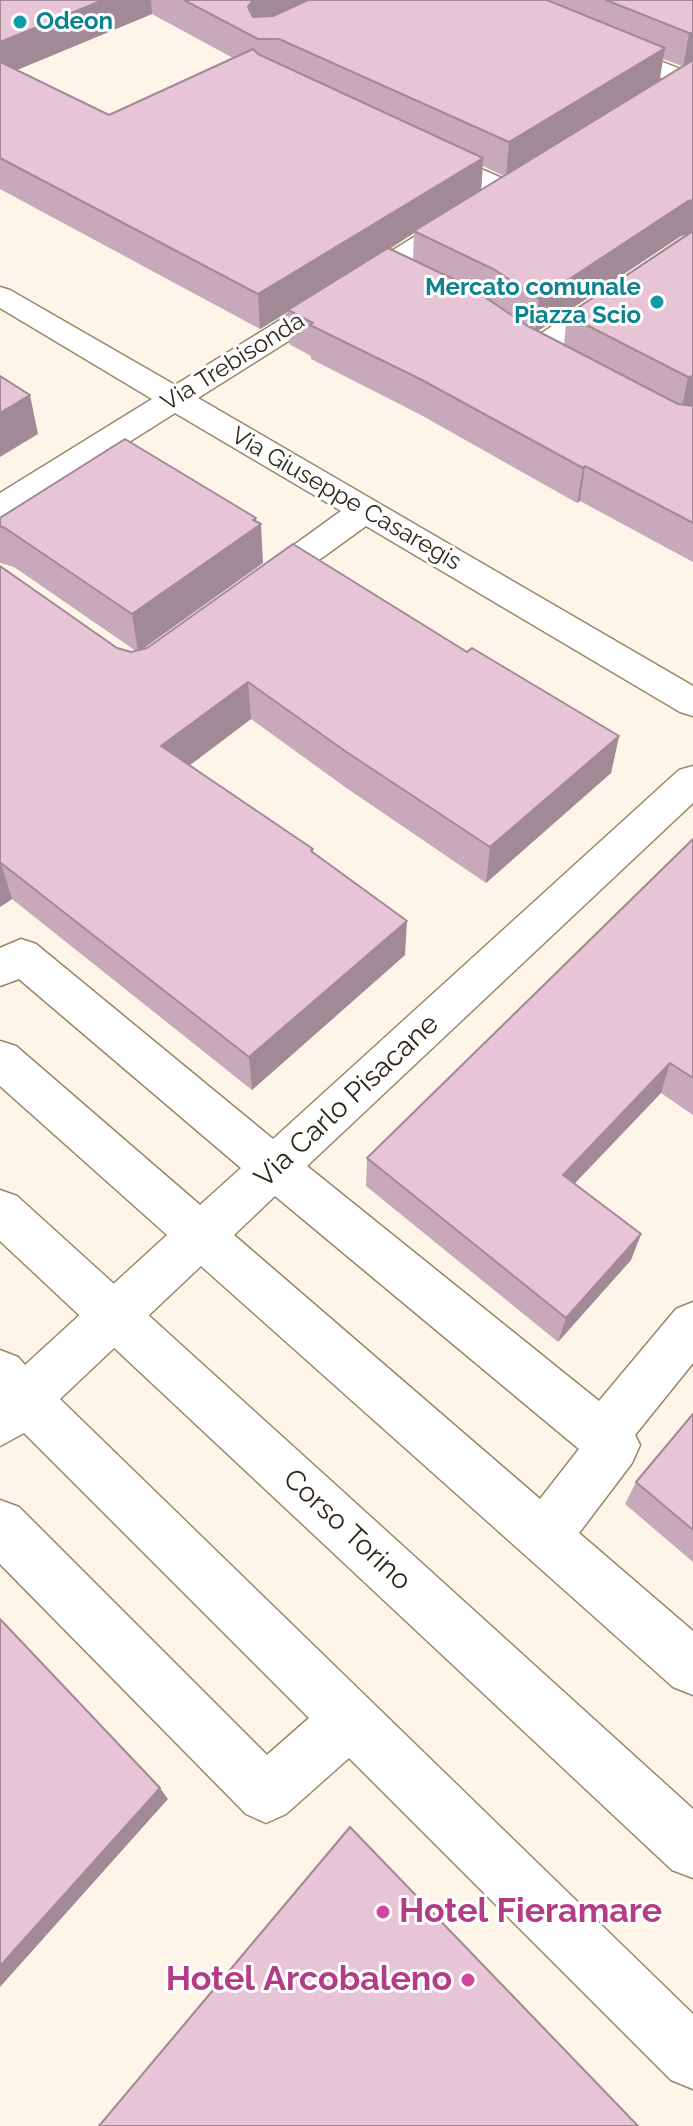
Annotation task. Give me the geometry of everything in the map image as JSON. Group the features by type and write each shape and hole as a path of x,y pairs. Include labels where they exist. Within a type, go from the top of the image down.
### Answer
{"street":[{"path":"589,40 690,79"},
{"path":"652,101 690,79"},
{"path":"409,145 508,191"},
{"name":"Via Trebisonda","path":"0,508 534,174"},
{"path":"537,351 693,244"},
{"path":"386,267 418,282"},
{"name":"Via Giuseppe Casaregis","path":"0,296 693,703"},
{"path":"237,603 365,510"},
{"name":"Via Carlo Pisacane","path":"8,1398 114,1316 693,780"},
{"path":"0,969 21,956 614,1445 544,1536"},
{"path":"0,1059 693,1667"},
{"name":"Corso Torino","path":"0,1211 693,1849"},
{"path":"603,1436 693,1325"},
{"path":"8,1398 350,1719 693,2058"},
{"path":"0,1526 266,1794 350,1719"}],"building":[{"path":"0,0 103,0 0,42"},
{"path":"184,0 255,0 248,7 253,17 273,16 308,0 547,0 665,48 509,142 279,39 258,39"},
{"path":"606,0 693,0 693,33 689,33"},
{"path":"253,49 483,158 258,294 0,158 0,62 109,115"},
{"path":"693,60 693,200 539,299 495,270 414,231"},
{"path":"693,231 693,376 688,377 567,315"},
{"path":"388,248 470,287 526,325 678,404 693,406 693,523 585,466 583,468 422,380 310,325 313,323 288,310"},
{"path":"0,376 30,395 0,413"},
{"path":"125,439 256,518 253,520 261,524 132,614 0,526 0,518"},
{"path":"293,544 467,652 472,648 619,736 490,847 248,682 161,746 313,849 311,851 407,921 249,1057 0,864 0,566 117,648 131,652 147,648"},
{"path":"693,839 693,1078 670,1063 563,1175 641,1234 566,1318 367,1158"},
{"path":"693,1414 693,1530 636,1482"},
{"path":"0,1619 160,1788 0,1966"},
{"path":"350,1827 638,2126 99,2126"}],"place":[{"name":"Odeon","path":"20,22"},
{"name":"Mercato comunale Piazza Scio","path":"657,302"},
{"name":"Hotel Fieramare","path":"383,1912"},
{"name":"Hotel Arcobaleno","path":"468,1980"}]}
